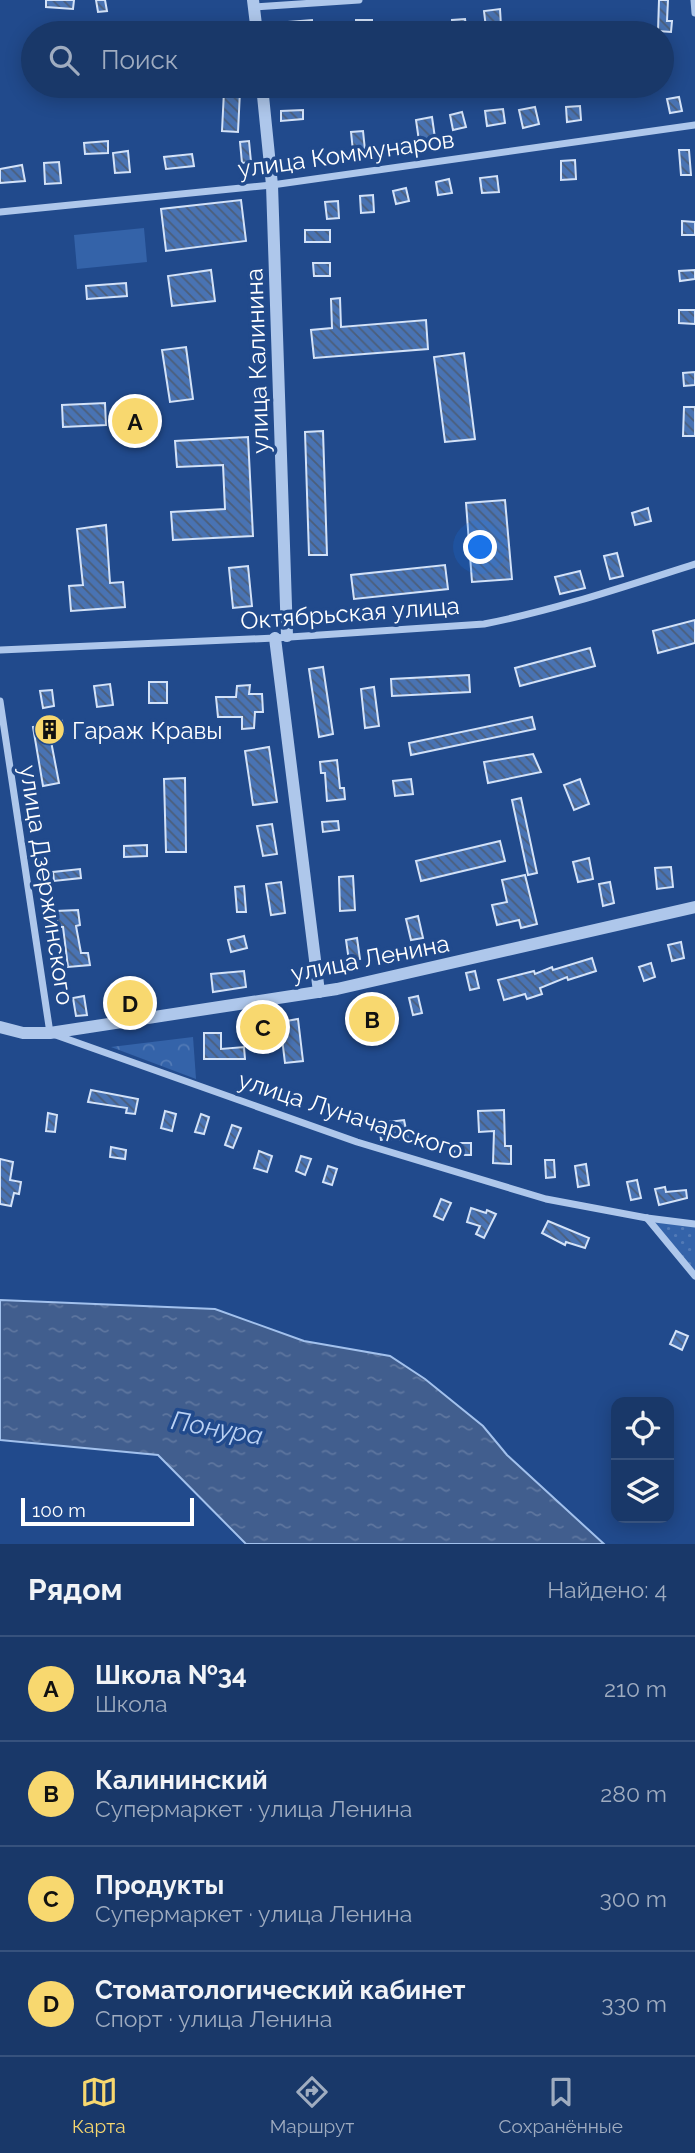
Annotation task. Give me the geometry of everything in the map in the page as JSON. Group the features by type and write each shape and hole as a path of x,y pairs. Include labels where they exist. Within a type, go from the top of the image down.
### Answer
{"street":[{"path":"254,4 359,0"},
{"path":"694,0 695,13"},
{"name":"улица Калинина","path":"263,98 272,185 281,637 319,992"},
{"name":"улица Коммунаров","path":"0,212 272,185 695,125"},
{"name":"Октябрьская улица","path":"0,650 484,624 603,594 695,564"},
{"name":"улица Дзержинского","path":"0,701 50,1033"},
{"name":"улица Ленина","path":"50,1033 319,992 695,907"},
{"name":"улица Луначарского","path":"0,1027 23,1033 50,1033 357,1142 546,1199 695,1224"},
{"path":"647,1218 695,1276"}],"green space":[{"path":"144,228 147,262 77,269 74,235"},
{"path":"193,1037 196,1079 111,1047"},
{"path":"647,1218 695,1224 695,1276"}],"water":[{"name":"Понура","path":"0,1300 215,1309 304,1341 390,1356 425,1379 483,1426 507,1455 604,1544 246,1544 158,1455 0,1440"}],"building":[{"path":"46,0 74,0 73,9 46,7"},
{"path":"96,0 105,0 107,11 98,12"},
{"path":"659,0 668,0 667,21 658,21"},
{"path":"500,9 501,21 485,21 484,11"},
{"path":"679,97 682,111 670,113 667,99"},
{"path":"224,98 240,98 238,132 222,131"},
{"path":"580,106 581,120 567,122 566,107"},
{"path":"535,107 539,124 523,128 519,110"},
{"path":"503,109 505,123 487,126 485,111"},
{"path":"303,110 303,119 281,121 281,111"},
{"path":"462,112 466,127 453,130 450,115"},
{"path":"432,117 435,138 419,141 416,120"},
{"path":"363,131 365,150 353,151 351,132"},
{"path":"108,141 108,153 85,154 84,143"},
{"path":"249,141 251,162 242,163 240,142"},
{"path":"679,150 689,150 691,175 681,175"},
{"path":"128,151 130,172 115,173 113,153"},
{"path":"192,154 194,166 166,169 164,157"},
{"path":"575,160 576,179 561,180 561,161"},
{"path":"59,162 61,183 45,184 44,163"},
{"path":"22,165 25,181 0,183 0,169"},
{"path":"497,176 499,192 482,193 480,178"},
{"path":"449,179 452,193 438,195 436,182"},
{"path":"406,188 409,201 396,204 393,191"},
{"path":"373,195 374,212 361,213 360,196"},
{"path":"241,200 246,241 166,251 161,209"},
{"path":"338,201 339,218 327,219 325,202"},
{"path":"682,221 695,222 695,235 682,235"},
{"path":"305,230 330,230 330,242 305,242"},
{"path":"313,263 330,263 330,276 314,276"},
{"path":"211,270 215,301 172,306 168,276"},
{"path":"695,270 695,279 680,281 679,271"},
{"path":"126,283 127,296 87,299 86,286"},
{"path":"340,298 341,327 426,320 428,349 314,358 311,330 332,328 331,299"},
{"path":"679,310 695,310 695,324 679,323"},
{"path":"186,347 193,399 170,402 162,350"},
{"path":"464,353 475,439 445,442 434,357"},
{"path":"695,372 695,385 684,386 683,373"},
{"path":"105,403 106,425 63,427 62,405"},
{"path":"684,407 695,407 695,436 683,436"},
{"path":"323,431 327,555 309,555 305,432"},
{"path":"248,437 253,536 173,540 171,512 225,509 223,465 177,467 175,441"},
{"path":"505,500 512,579 472,582 466,503"},
{"path":"648,508 651,521 635,525 632,513"},
{"path":"106,525 110,583 123,582 125,607 71,611 69,586 83,585 77,529"},
{"path":"617,553 623,576 610,579 604,556"},
{"path":"445,565 448,589 354,599 351,575"},
{"path":"248,566 252,606 233,608 229,568"},
{"path":"580,571 585,588 560,594 555,577"},
{"path":"695,620 695,643 658,653 653,631"},
{"path":"590,648 595,666 520,686 515,668"},
{"path":"323,667 333,734 319,737 309,669"},
{"path":"469,675 470,692 392,696 391,679"},
{"path":"149,682 167,682 167,703 149,703"},
{"path":"110,684 113,705 97,707 94,686"},
{"path":"250,685 249,694 262,694 263,712 255,712 254,728 242,729 242,717 218,717 216,697 236,697 237,686"},
{"path":"374,687 379,726 365,728 361,689"},
{"path":"52,690 54,706 43,708 40,691"},
{"path":"532,717 535,729 411,755 409,743"},
{"path":"62,721 64,733 50,736 59,783 43,786 33,727"},
{"path":"269,747 277,802 253,805 245,751"},
{"path":"533,754 541,772 488,783 484,762"},
{"path":"337,760 340,788 344,788 345,799 327,801 325,773 321,773 320,762"},
{"path":"185,778 186,852 166,852 164,779"},
{"path":"411,779 413,794 395,796 393,781"},
{"path":"580,779 589,804 574,810 564,785"},
{"path":"521,798 537,873 528,875 512,800"},
{"path":"338,821 339,830 323,832 322,822"},
{"path":"272,824 277,854 263,856 257,826"},
{"path":"500,841 505,861 421,881 416,861"},
{"path":"147,845 147,856 124,857 124,846"},
{"path":"589,858 593,879 578,882 573,862"},
{"path":"671,867 673,887 657,889 655,868"},
{"path":"80,869 81,878 54,881 53,872"},
{"path":"525,875 537,924 521,928 519,920 497,925 492,905 507,902 502,880"},
{"path":"353,876 355,910 340,911 339,877"},
{"path":"281,882 285,913 271,915 266,884"},
{"path":"610,882 614,903 603,906 599,884"},
{"path":"244,886 246,912 237,912 235,887"},
{"path":"78,910 80,925 76,926 81,953 88,953 90,965 68,967 63,927 57,927 56,911"},
{"path":"418,916 423,938 411,940 406,919"},
{"path":"244,936 247,948 231,952 228,940"},
{"path":"357,938 360,959 349,961 346,940"},
{"path":"681,942 684,958 672,961 668,945"},
{"path":"592,958 596,971 568,980 567,977 540,988 542,994 527,999 525,994 504,1000 498,980 534,971 535,974 552,967 553,970"},
{"path":"651,963 655,977 644,981 639,967"},
{"path":"244,971 246,987 213,992 211,974"},
{"path":"475,971 479,988 470,990 466,973"},
{"path":"84,996 87,1015 76,1016 73,998"},
{"path":"140,996 141,1008 121,1009 120,997"},
{"path":"418,996 422,1013 413,1015 409,998"},
{"path":"386,1001 389,1023 357,1029 354,1006"},
{"path":"298,1019 303,1061 285,1063 280,1022"},
{"path":"204,1033 221,1033 221,1049 244,1047 245,1059 204,1059"},
{"path":"91,1090 138,1099 135,1114 126,1113 127,1108 88,1102"},
{"path":"504,1110 505,1146 511,1146 511,1164 493,1163 494,1131 479,1132 478,1111"},
{"path":"165,1111 176,1114 172,1131 161,1128"},
{"path":"48,1113 57,1115 55,1132 46,1131"},
{"path":"201,1114 209,1117 204,1134 195,1132"},
{"path":"404,1120 408,1139 381,1140 379,1123"},
{"path":"232,1125 241,1128 233,1148 225,1145"},
{"path":"454,1143 471,1143 471,1155 454,1155"},
{"path":"111,1147 126,1150 125,1159 110,1157"},
{"path":"259,1151 272,1156 267,1172 254,1168"},
{"path":"301,1156 311,1159 305,1175 296,1171"},
{"path":"0,1159 13,1162 10,1180 21,1182 19,1194 14,1193 11,1206 0,1204"},
{"path":"545,1160 554,1160 555,1177 546,1178"},
{"path":"586,1164 589,1185 578,1187 575,1166"},
{"path":"328,1166 337,1169 332,1185 323,1182"},
{"path":"637,1180 641,1198 631,1200 627,1182"},
{"path":"665,1187 666,1192 686,1190 687,1198 659,1205 655,1189"},
{"path":"441,1199 451,1203 443,1220 434,1216"},
{"path":"471,1208 496,1214 484,1238 476,1234 480,1226 467,1222"},
{"path":"548,1221 589,1238 585,1248 566,1242 565,1245 542,1233"},
{"path":"676,1331 688,1336 682,1350 670,1344"}],"place":[{"name":"Школа №34","path":"135,421"},
{"name":"Гараж Кравы","path":"49,730"},
{"name":"Стоматологический кабинет","path":"130,1003"},
{"name":"Калининский","path":"372,1019"},
{"name":"Продукты","path":"263,1027"}]}
